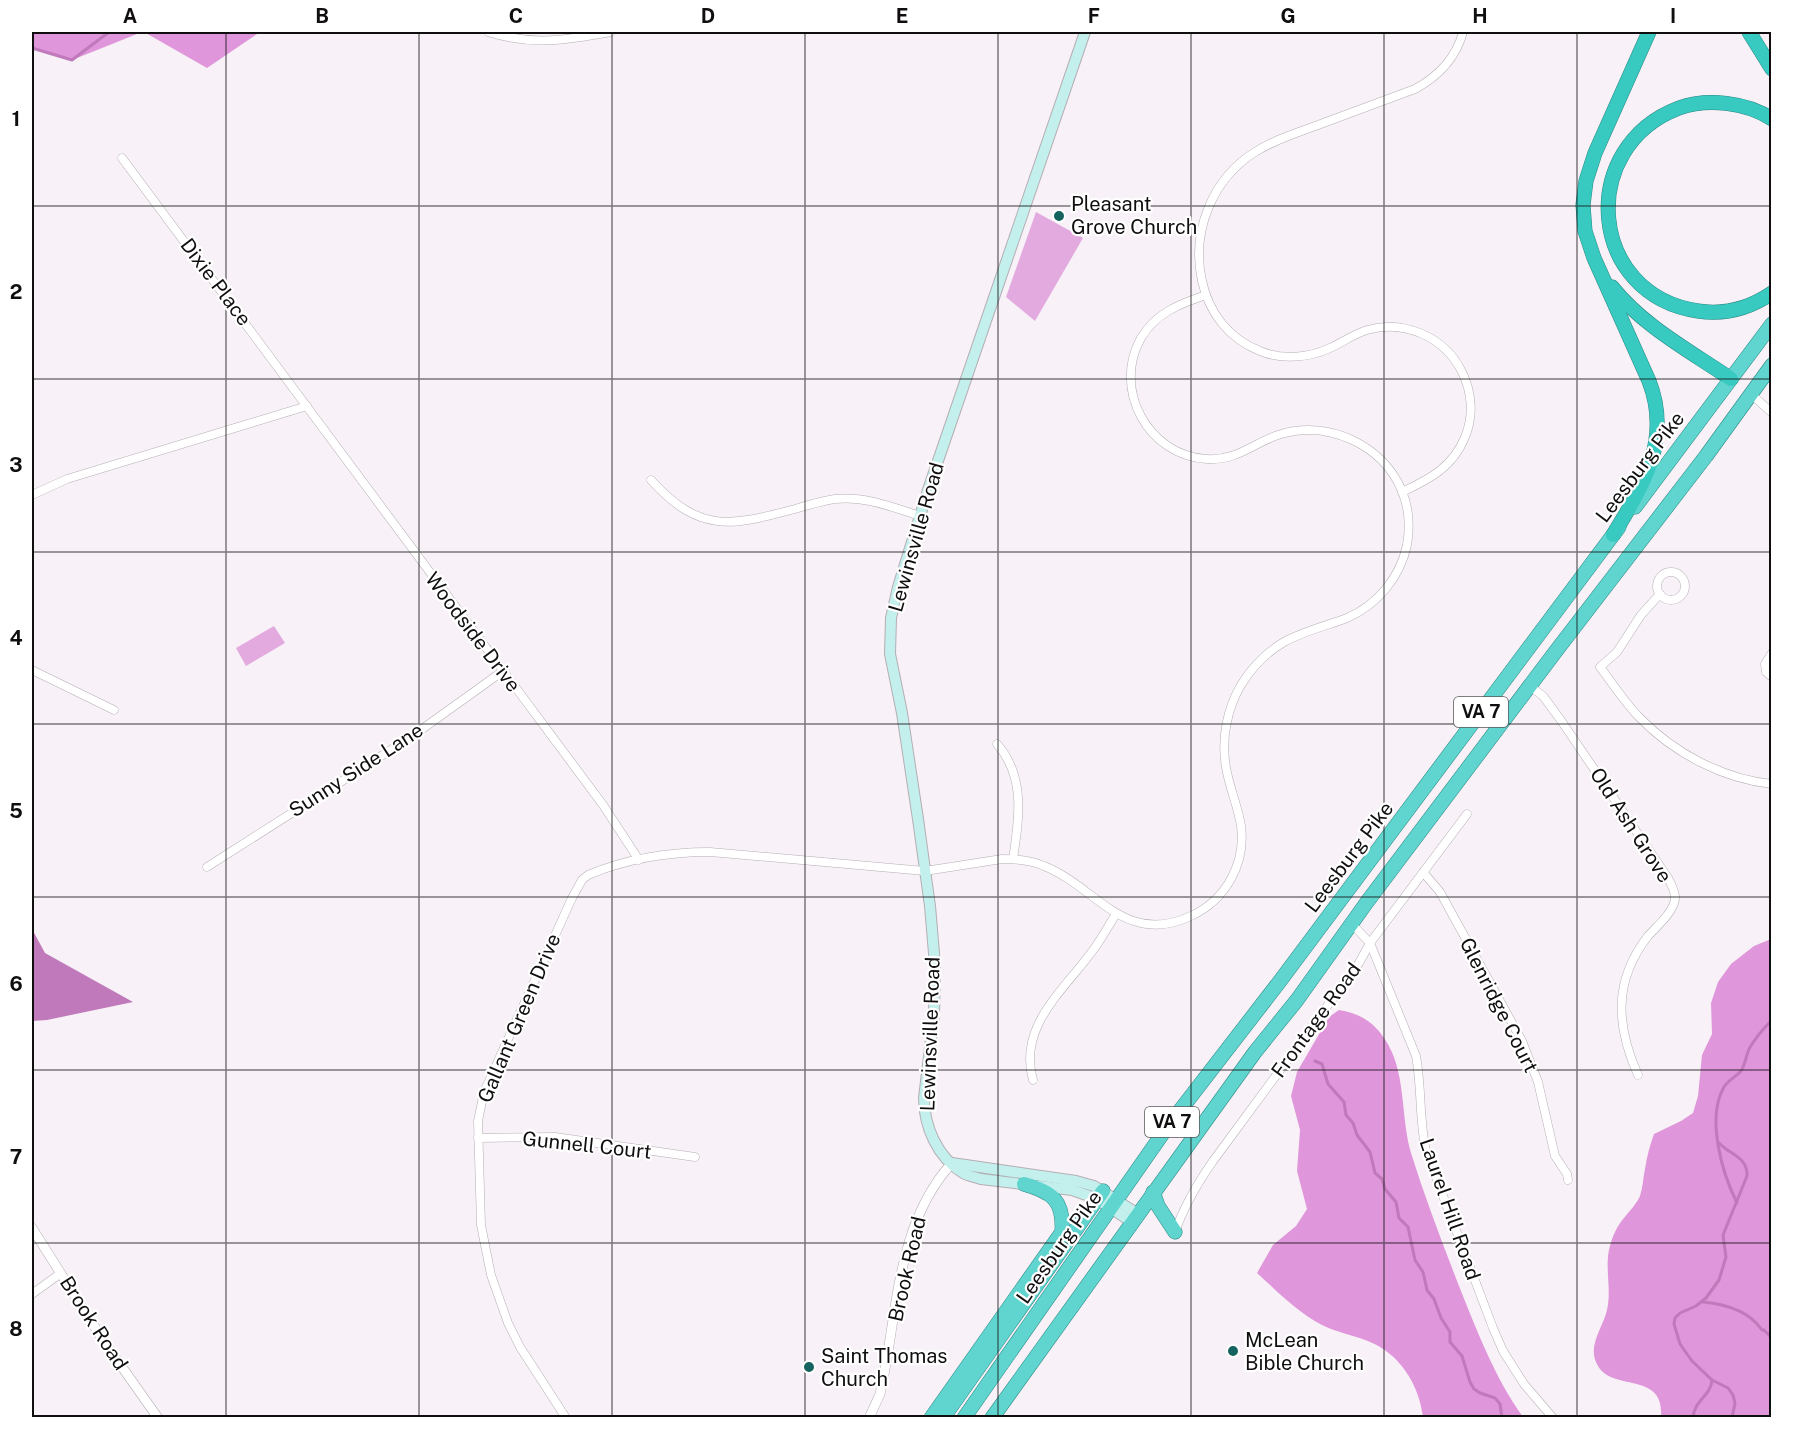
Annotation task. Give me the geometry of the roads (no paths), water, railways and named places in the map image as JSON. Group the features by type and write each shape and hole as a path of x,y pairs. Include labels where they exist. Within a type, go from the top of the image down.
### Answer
{"highway":[{"path":"1613,535 1641,489 1650,467 1657,435 1657,412 1654,393 1600,271 1585,231 1583,205 1585,188 1595,153 1649,32"},
{"path":"1749,32 1772,69"},
{"path":"1772,118 1740,107 1713,102 1698,103 1668,112 1644,128 1624,150 1610,181 1607,205 1609,228 1623,263 1638,282 1658,297 1685,308 1712,312 1742,308 1772,293"},
{"path":"1600,271 1621,298 1637,313 1751,394"},
{"name":"Leesburg Pike","path":"964,1418 1202,1081 1280,981 1772,324"},
{"name":"VA 7","path":"992,1418 1153,1192 1772,365"},
{"path":"931,1418 1062,1232 1063,1217 1058,1204 1042,1189 1024,1184"},
{"path":"1153,1192 1158,1206 1175,1232"},
{"path":"943,1418 1100,1195"}],"main road":[{"name":"Lewinsville Road","path":"1085,32 920,516 898,587 890,636 891,663 902,713 930,906 935,990 924,1110 933,1139 940,1151 967,1175 981,1179 1100,1195"},
{"name":"Lewinsville Road","path":"952,1163 1057,1177 1094,1186 1100,1195 1135,1218"}],"street":[{"path":"488,32 521,40 540,41 611,32"},
{"path":"1402,492 1446,467 1462,446 1467,433 1471,407 1468,386 1460,367 1443,346 1407,328 1381,327 1355,334 1320,352 1305,356 1277,356 1263,352 1238,339 1219,321 1206,295 1200,273 1199,257 1202,227 1214,196 1229,174 1246,158 1270,144 1427,83 1455,53 1463,32"},
{"name":"Dixie Place","path":"123,158 307,406"},
{"path":"639,860 670,854 710,852 925,871 1014,859 1032,862 1058,873 1116,914 1129,920 1154,924 1181,920 1206,908 1227,886 1238,863 1242,840 1224,748 1225,732 1233,702 1248,675 1270,651 1299,634 1361,611 1383,592 1400,567 1407,545 1408,523 1402,492 1395,477 1376,455 1352,439 1323,430 1301,430 1279,434 1248,451 1221,459 1193,457 1171,448 1148,429 1135,405 1130,378 1135,352 1144,333 1158,317 1180,303 1206,295"},
{"path":"1751,394 1772,413"},
{"path":"32,495 67,479 307,406"},
{"name":"Woodside Drive","path":"307,406 426,570 603,805 639,860"},
{"path":"651,480 685,510 709,520 723,522 751,520 818,502 852,498 884,504 920,516"},
{"path":"1660,594 1641,615 1617,652 1600,667 1640,719 1681,751 1742,779 1772,784"},
{"path":"1772,653 1765,664 1766,672 1772,677"},
{"path":"32,670 114,710"},
{"name":"Sunny Side Lane","path":"207,867 411,737 503,671"},
{"name":"Old Ash Grove","path":"1530,686 1542,696 1560,719 1668,878 1674,892 1672,907 1640,949 1623,990 1622,1032 1638,1075"},
{"path":"997,744 1009,762 1018,786 1014,859"},
{"name":"Frontage Road","path":"1175,1232 1194,1188 1359,963 1370,943 1467,814"},
{"name":"Gallant Green Drive","path":"566,1418 520,1347 508,1323 495,1287 481,1225 478,1121 484,1092 576,889 588,875 639,860"},
{"name":"Glenridge Court","path":"1423,872 1440,892 1522,1041 1538,1082 1555,1156 1567,1174 1568,1180"},
{"path":"1034,1080 1030,1068 1030,1048 1042,1018 1062,987 1096,947 1116,914"},
{"name":"Laurel Hill Road","path":"1352,924 1370,943 1416,1056 1421,1122 1426,1151 1489,1318 1503,1351 1516,1372 1553,1418"},
{"name":"Gunnell Court","path":"478,1138 555,1137 695,1157"},
{"name":"Brook Road","path":"869,1418 880,1394 911,1234 925,1200 941,1175 952,1163"},
{"name":"Brook Road","path":"32,1228 104,1340 158,1418"},
{"path":"32,1294 61,1273"}],"waterway":[{"path":"32,48 72,60 109,32"},
{"path":"1737,1203 1726,1177 1718,1145 1716,1114 1724,1087 1741,1071 1749,1049 1772,1020"},
{"path":"1315,1061 1322,1064 1328,1084 1344,1102 1346,1115 1370,1152 1375,1173 1382,1179 1385,1189 1396,1202 1399,1218 1408,1227 1415,1260 1423,1272 1427,1290 1434,1299 1441,1318 1450,1332 1450,1342 1462,1356 1470,1382 1480,1393 1495,1398 1500,1404 1502,1418"},
{"path":"1719,1143 1741,1160 1747,1170 1747,1176 1723,1235 1726,1257 1719,1280 1706,1298 1696,1306 1680,1313 1675,1318 1674,1324 1680,1344 1692,1361 1712,1380 1728,1388 1733,1395 1735,1403 1732,1418"},
{"path":"1703,1302 1728,1307 1743,1313 1772,1338"},
{"path":"1693,1418 1696,1407 1709,1390 1712,1380"}],"place":[{"name":"Pleasant Grove Church","path":"1059,216"},
{"name":"McLean Bible Church","path":"1233,1351"},
{"name":"Saint Thomas Church","path":"809,1367"}]}
